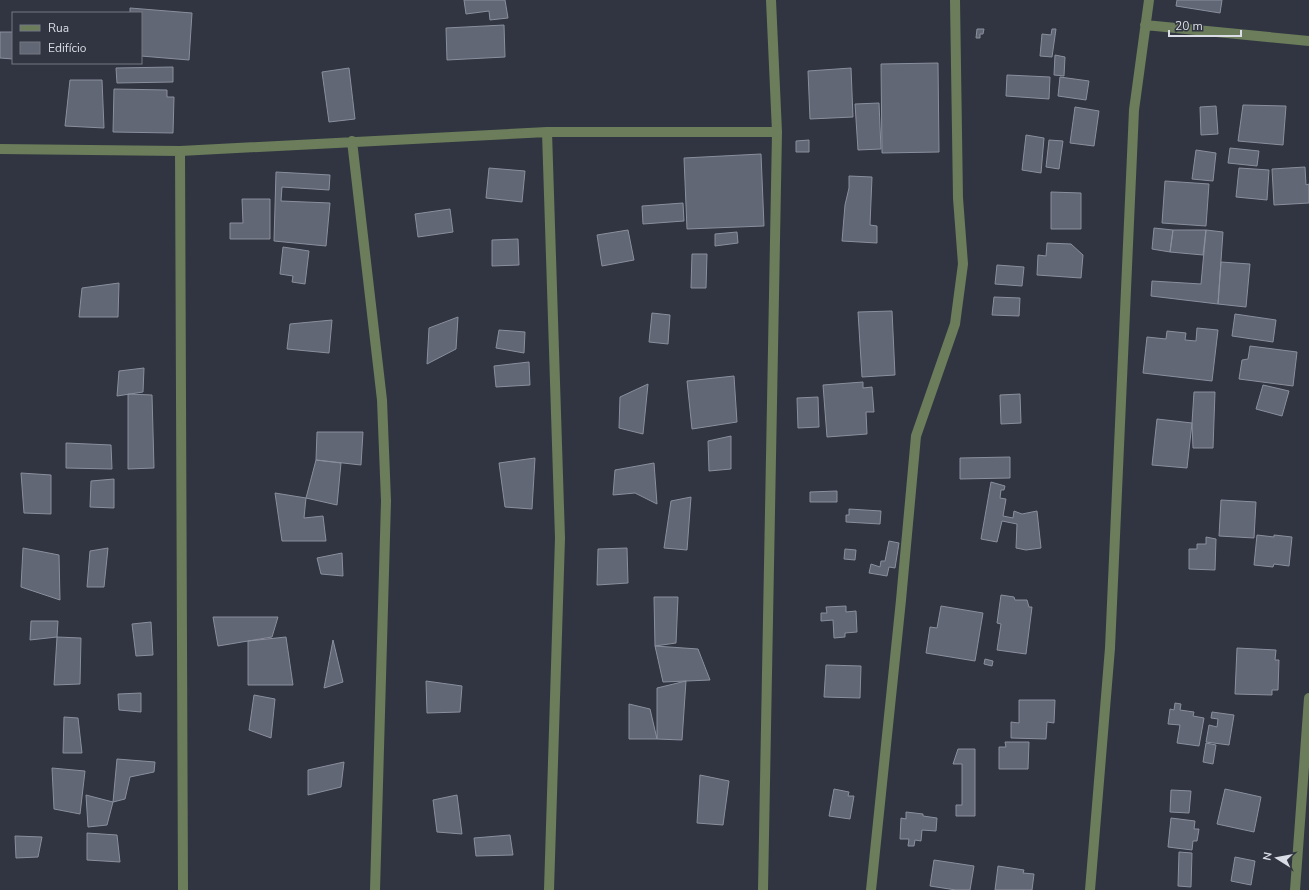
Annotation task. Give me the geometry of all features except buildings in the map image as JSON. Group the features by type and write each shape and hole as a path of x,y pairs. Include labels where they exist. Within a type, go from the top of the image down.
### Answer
{"street":[{"path":"763,890 777,132 771,0"},
{"path":"871,890 901,600 916,436 955,324 963,264 958,198 955,0"},
{"path":"1090,890 1110,648 1134,110 1145,25 1150,0"},
{"path":"1145,25 1309,41"},
{"path":"0,149 180,151 547,132 777,132"},
{"path":"547,132 560,538 549,890"},
{"path":"352,141 382,400 386,501 375,890"},
{"path":"180,151 183,890"},
{"path":"1295,890 1309,698"}]}
